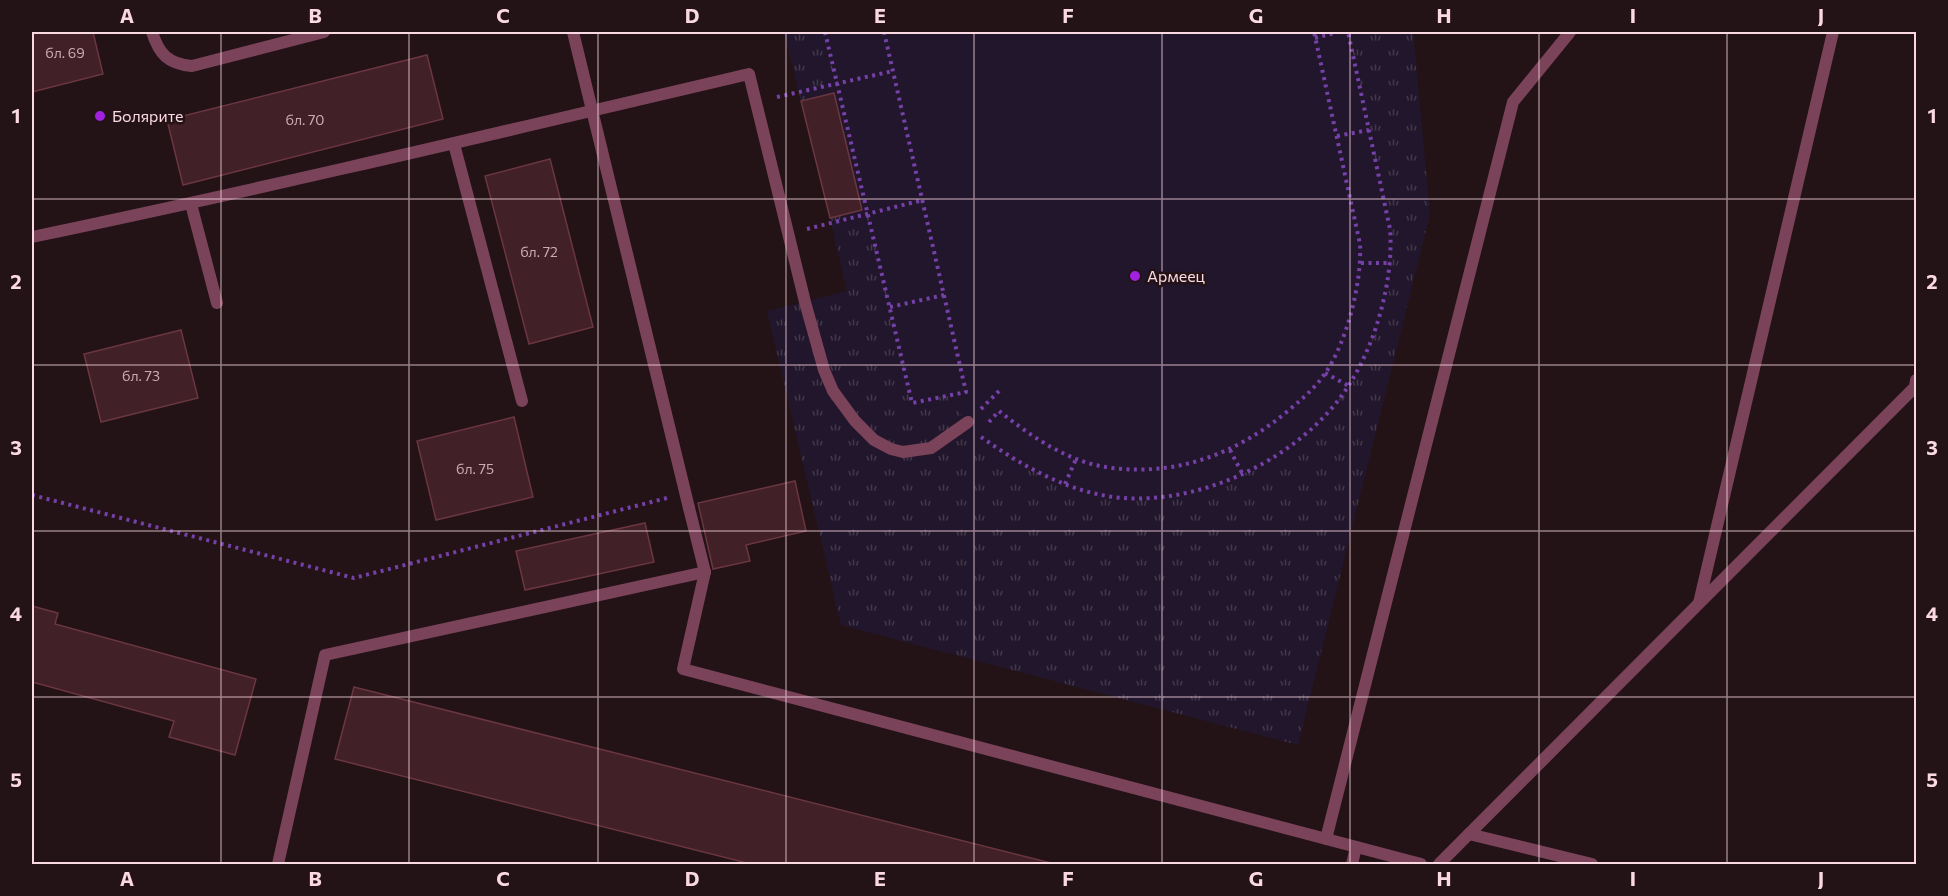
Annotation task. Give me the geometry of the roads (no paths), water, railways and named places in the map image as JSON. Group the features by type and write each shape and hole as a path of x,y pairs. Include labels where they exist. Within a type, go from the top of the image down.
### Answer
{"street":[{"path":"152,32 157,45 171,61 192,66 324,32"},
{"path":"573,32 705,572 683,669 1421,864"},
{"path":"1326,839 1513,102 1570,32"},
{"path":"1699,603 1833,32"},
{"path":"32,237 191,204 749,74 824,370 833,391 855,421 874,440 891,449 903,452 931,448 968,422"},
{"path":"454,144 522,401"},
{"path":"191,204 217,303"},
{"path":"1439,864 1915,387 1917,380"},
{"path":"278,864 324,655 705,572"},
{"path":"1469,834 1592,864"},
{"path":"1352,864 1356,847"}],"place":[{"name":"Болярите","path":"100,116"},
{"name":"Армеец","path":"1135,276"}]}
